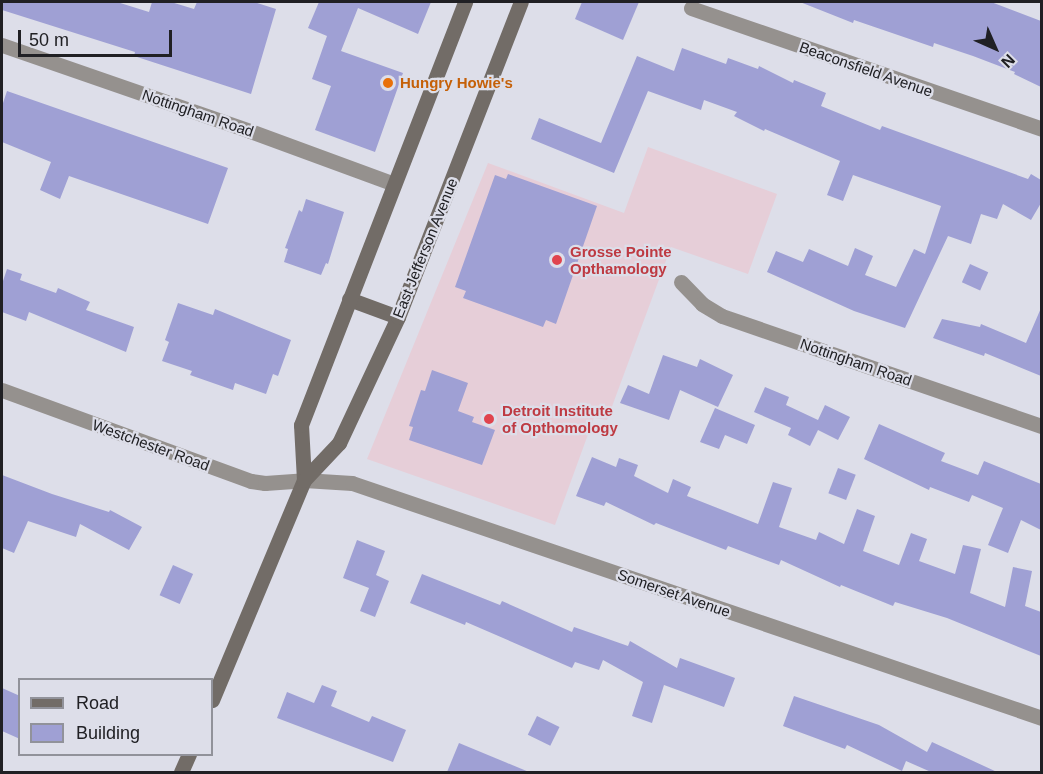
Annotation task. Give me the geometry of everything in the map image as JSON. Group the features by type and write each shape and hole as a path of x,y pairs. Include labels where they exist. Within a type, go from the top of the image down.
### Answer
{"main road":[{"name":"East Jefferson Avenue","path":"304,480 301,425 465,2"},
{"name":"East Jefferson Avenue","path":"213,698 304,480 339,443 398,317 520,2"},
{"path":"349,299 398,317"},
{"path":"181,772 188,756"}],"street":[{"name":"Beaconsfield Avenue","path":"691,8 1041,129"},
{"name":"Nottingham Road","path":"2,45 250,131 394,184"},
{"name":"Nottingham Road","path":"681,282 702,304 722,316 1041,426"},
{"name":"Westchester Road","path":"2,390 251,481 265,483 304,480"},
{"name":"Somerset Avenue","path":"304,480 352,483 1041,718"}],"shaded area":[{"path":"648,147 777,194 748,274 671,247 607,420 594,418 555,525 367,459 488,163 624,213"}],"building":[{"path":"2,2 117,2 149,12 152,2 171,2 194,9 197,2 254,2 276,9 251,94 134,56 135,52 2,10"},
{"path":"319,2 431,2 418,34 358,8 341,51 403,73 375,152 315,130 331,86 312,79 327,36 308,28"},
{"path":"582,2 639,2 623,40 575,19"},
{"path":"800,2 991,2 1041,21 1041,87 1014,74 1015,72 973,56 934,43 933,47 854,20 853,23"},
{"path":"682,48 726,64 728,58 758,69 759,66 793,83 794,80 826,93 821,106 880,130 882,126 1028,179 1031,174 1041,180 1041,203 1031,220 1003,204 997,219 981,214 971,244 948,236 905,328 854,311 767,272 776,251 803,262 809,249 848,266 855,248 873,256 865,275 896,287 914,249 925,254 941,206 853,175 843,201 827,195 840,161 765,129 764,131 734,116 737,112 704,100 701,110 648,91 614,173 531,139 539,118 601,143 637,56 674,71"},
{"path":"7,91 228,168 208,224 69,176 60,199 40,190 51,162 2,142 2,106"},
{"path":"508,174 597,206 556,324 546,320 543,327 463,298 466,291 455,287 495,175 506,179"},
{"path":"306,199 344,212 328,264 326,263 321,275 284,262 288,249 285,248 299,210 302,212"},
{"path":"970,264 988,272 980,290 962,282"},
{"path":"7,269 22,274 20,280 56,293 58,288 90,302 86,310 134,327 126,352 29,312 26,321 2,312 2,284"},
{"path":"178,303 213,315 215,309 291,340 278,376 273,374 266,394 235,383 233,390 190,375 192,371 162,361 169,342 165,340"},
{"path":"1041,308 1041,376 985,353 984,356 933,338 942,319 980,327 981,324 1026,343"},
{"path":"663,355 697,367 700,359 733,375 718,407 680,390 669,420 620,403 628,385 649,394"},
{"path":"432,370 468,383 458,411 474,417 472,422 495,430 482,465 409,440 413,427 409,426 421,390 425,391"},
{"path":"765,387 789,397 786,405 818,420 825,405 850,417 838,440 818,430 810,446 788,435 791,428 754,412"},
{"path":"715,408 755,425 747,444 725,435 719,449 700,442"},
{"path":"879,424 945,453 941,461 978,475 984,461 1041,484 1041,530 1021,520 1008,553 988,545 1003,508 972,495 969,502 930,487 929,490 864,459"},
{"path":"592,457 616,467 619,458 638,465 634,476 668,493 673,479 691,487 687,496 758,524 773,482 792,488 779,527 816,540 819,532 844,544 857,509 875,516 863,551 899,565 911,533 927,539 919,561 955,574 963,545 981,549 970,593 1005,607 1013,567 1032,571 1025,606 1041,612 1041,656 947,618 895,602 893,606 841,585 840,587 781,560 779,565 728,546 726,550 656,523 654,525 606,502 604,506 576,496"},
{"path":"838,468 856,475 846,500 828,493"},
{"path":"2,475 52,494 109,512 110,510 142,527 129,550 80,524 76,537 28,521 14,553 2,548"},
{"path":"357,540 385,551 376,575 389,581 375,617 360,611 369,588 343,578"},
{"path":"173,565 193,574 180,604 160,595"},
{"path":"422,574 500,605 502,601 572,632 574,627 628,646 630,641 677,668 680,658 735,678 724,707 664,685 652,723 632,716 643,682 603,660 599,670 575,662 572,668 466,622 465,625 410,603"},
{"path":"322,685 337,691 331,706 369,722 372,716 406,730 393,762 277,718 287,692 314,703"},
{"path":"2,688 18,695 18,738 2,731"},
{"path":"794,696 879,725 927,752 932,742 997,772 931,772 906,761 902,771 847,745 845,749 783,726"},
{"path":"537,716 559,727 550,746 528,735"},
{"path":"459,743 529,772 447,772"}],"place":[{"name":"Hungry Howie's","path":"388,83"},
{"name":"Grosse Pointe Opthamology","path":"557,260"},
{"name":"Detroit Institute of Opthomology","path":"489,419"}]}
